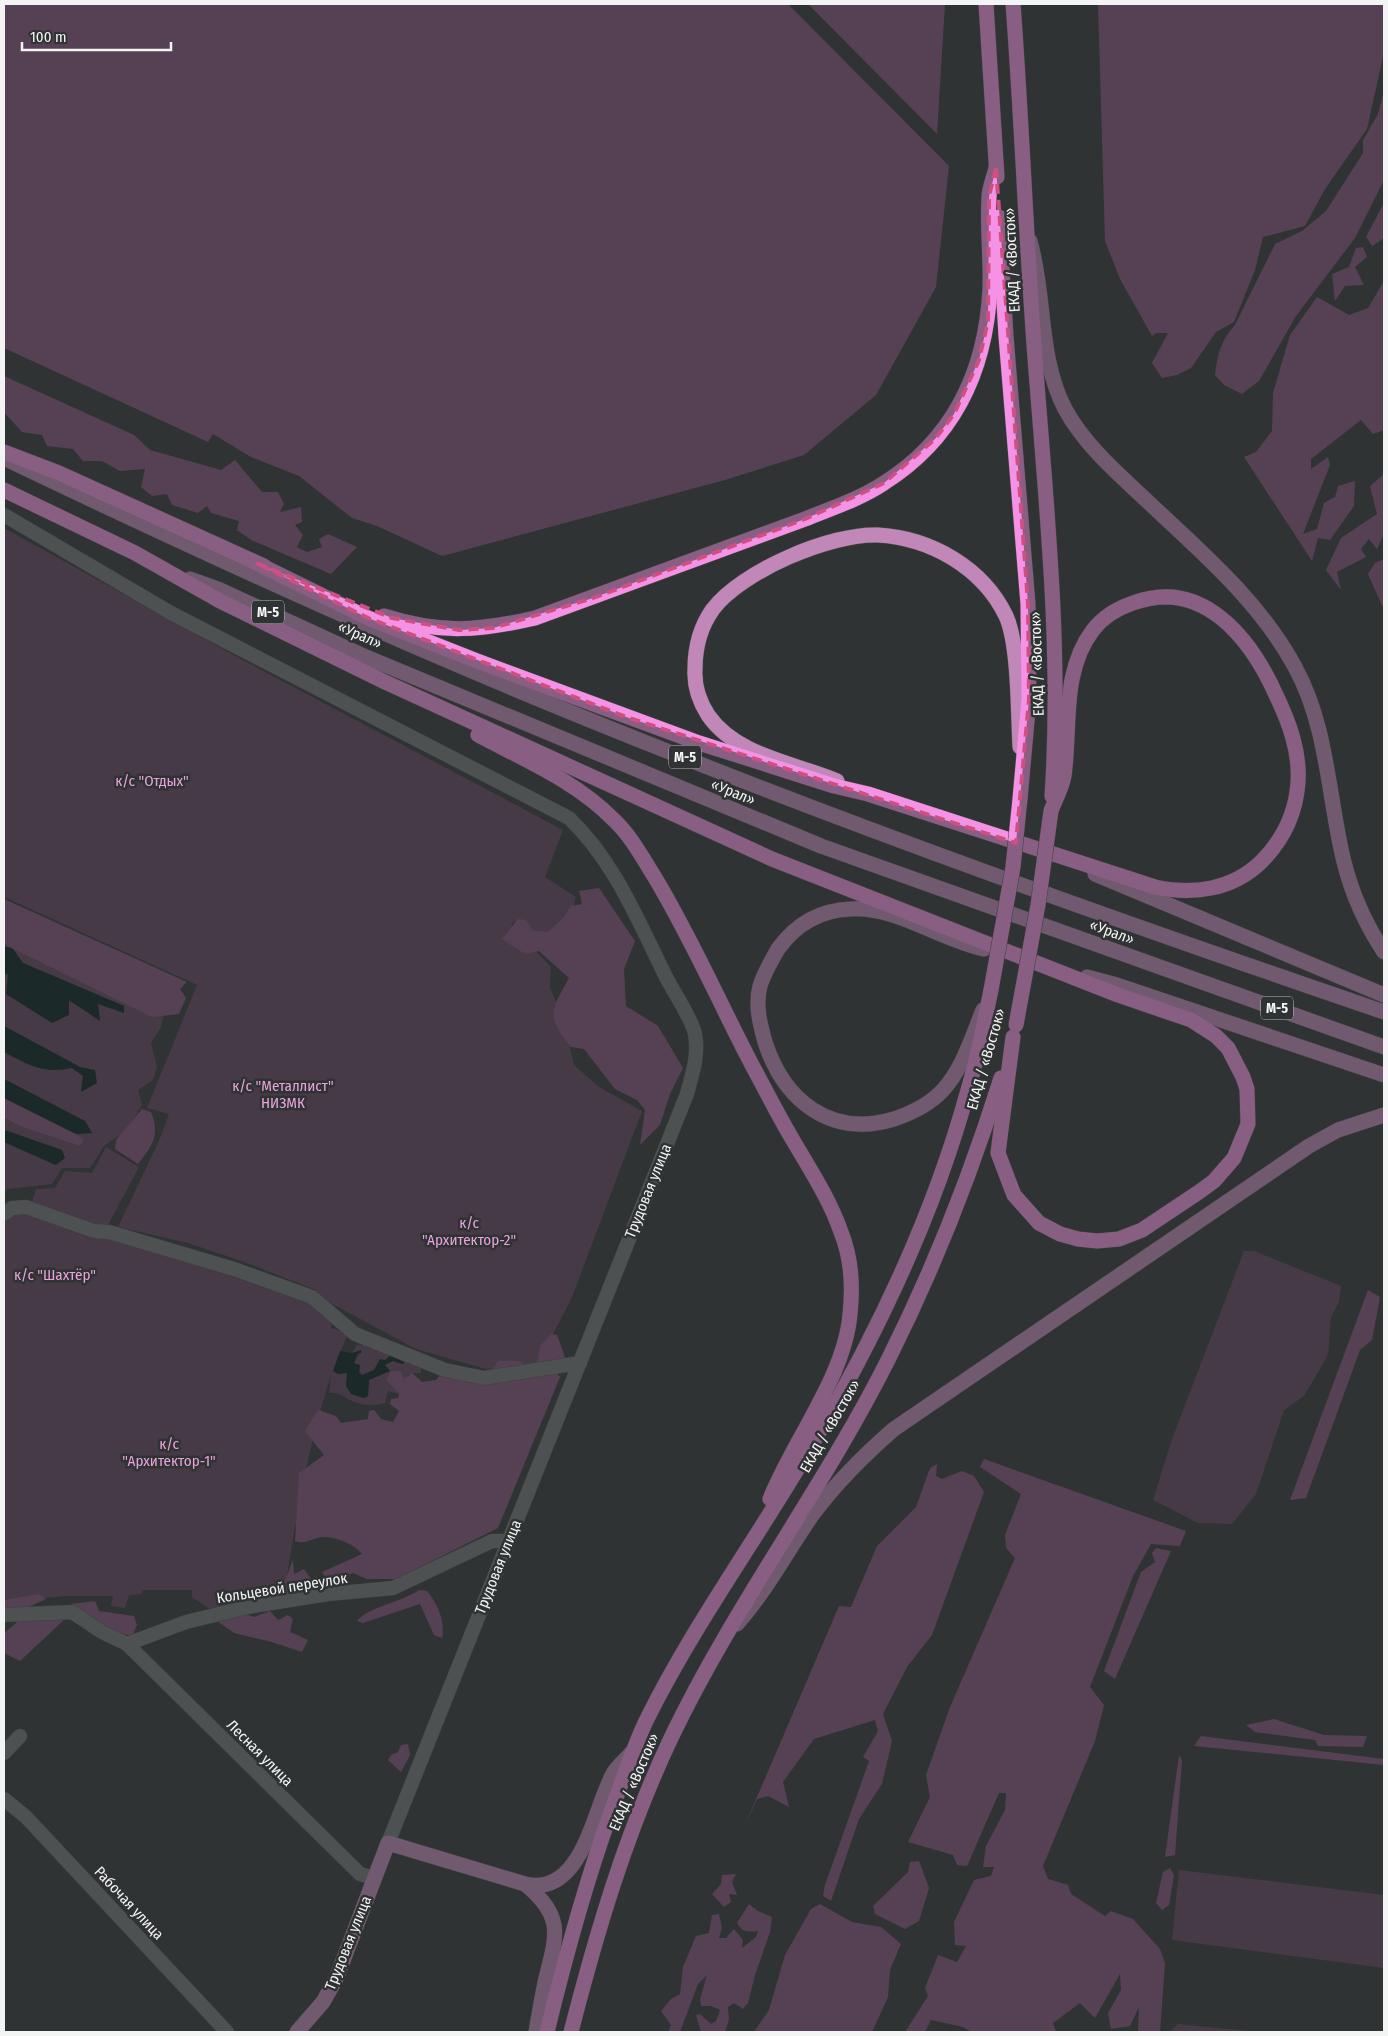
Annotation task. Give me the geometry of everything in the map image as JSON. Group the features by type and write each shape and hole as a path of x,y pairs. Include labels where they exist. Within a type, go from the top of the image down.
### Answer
{"highway":[{"path":"4,452 59,473 256,562 392,618 424,626 459,630 493,628 535,618 805,519 849,501 884,483 908,465 935,439 958,406 979,360 988,321 990,270 988,196 996,168 986,4"},
{"name":"ЕКАД / «Восток»","path":"571,2032 609,1893 639,1811 672,1738 726,1636 844,1439 889,1358 950,1224 990,1114 1014,1031 1038,905 1051,811 1056,731 1056,670 1031,307 1013,4"},
{"name":"ЕКАД / «Восток»","path":"547,2032 585,1890 634,1750 647,1720 682,1657 817,1437 870,1338 916,1240 945,1165 968,1090 991,990 1012,876 1023,781 1029,699 1028,604 1006,336 996,168"},
{"name":"«Урал»","path":"4,490 169,571"},
{"path":"256,562 368,618 477,661 699,743 868,794 1155,887 1177,891 1213,888 1229,883 1257,866 1280,841 1295,803 1298,780 1297,758 1292,734 1271,683 1257,658 1230,624 1197,603 1159,597 1123,606 1094,629 1081,649 1072,677 1064,778 1051,811"},
{"path":"169,571 220,600 385,682 772,859 1018,956 1059,970 1118,995 1191,1020 1216,1036 1228,1048 1244,1077 1249,1104 1248,1124 1234,1158 1214,1181 1199,1192 1142,1230 1119,1239 1097,1241 1078,1239 1060,1234 1039,1224 1014,1195 998,1153 1014,1031"},
{"path":"385,682 453,723 561,778 590,797 616,821 630,839 667,898 781,1119 827,1199 841,1232 848,1256 851,1279 850,1315 834,1373 781,1470 757,1533"}],"main road":[{"path":"1028,232 1038,269 1047,357 1055,387 1066,410 1090,445 1218,568 1243,595 1295,666 1314,709 1320,732 1344,863 1351,886 1371,932 1384,952"},
{"name":"«Урал»","path":"4,458 378,630 643,741 1122,922 1384,1012"},
{"path":"868,794 814,771 748,748 722,731 708,716 699,698 694,681 695,649 699,634 714,608 726,594 751,578 800,553 831,541 853,536 878,535 922,544 961,564 993,593 1012,631 1023,781"},
{"name":"«Урал»","path":"169,571 218,589 366,657 812,842 1384,1047"},
{"path":"1038,850 1384,995"},
{"path":"991,990 960,1063 942,1090 921,1107 907,1115 864,1124 829,1119 814,1111 790,1091 768,1049 758,1009 760,988 766,970 787,937 798,927 830,911 853,908 878,911 976,947 1018,956"},
{"path":"1059,970 1127,988 1384,1075"},
{"path":"726,1636 759,1600 812,1516 836,1484 861,1458 894,1429 1309,1146 1338,1130 1384,1115"},
{"path":"388,1843 531,1886 555,1880 574,1863 586,1842 614,1772 634,1750"},
{"name":"Трудовая улица","path":"297,2032 324,2002 336,1979 388,1843"},
{"path":"525,1884 545,1902 555,1927 556,1944 536,2032"}],"street":[{"name":"Трудовая улица","path":"4,514 171,613 569,818 591,838 607,862 639,920 695,1033 696,1062 687,1094 388,1843"},
{"path":"4,1214 12,1208 26,1207 94,1231 109,1232 234,1269 312,1297 355,1334 445,1370 484,1378 580,1363"},
{"name":"Кольцевой переулок","path":"127,1644 186,1622 248,1606 328,1594 393,1588 492,1541 509,1540"},
{"path":"4,1615 72,1612 102,1632 127,1644"},
{"name":"Лесная улица","path":"127,1644 360,1874 374,1878"},
{"path":"4,1753 20,1736"},
{"name":"Рабочая улица","path":"4,1799 26,1817 227,2032"}],"highlighted area":[{"path":"996,168 1028,604 1029,699 1016,843 629,718 368,618 256,563 392,618 459,630 493,628 593,598 805,519 884,483 935,439 954,414 979,360 988,321 989,196"}],"green space":[{"path":"4,528 241,659 563,830 545,877 576,897 561,948 515,921 511,925 551,967 550,987 564,1022 574,1065 599,1087 642,1111 572,1297 537,1366 486,1369 416,1349 314,1294 316,1290 239,1260 188,1243 118,1227 159,1141 169,1114 147,1108 197,985 4,897"},
{"path":"4,913 169,993 161,1027 151,1043 157,1067 153,1080 138,1090 142,1105 127,1130 104,1146 90,1168 62,1168 52,1184 7,1189 4,1193 4,1142 55,1165 61,1150 4,1131 4,1118 22,1127 80,1146 83,1140 76,1134 92,1133 85,1121 4,1079 4,1052 44,1069 62,1070 72,1068 83,1076 81,1091 95,1070 80,1067 4,1026 4,973 68,1000 100,1020 98,1003 124,1013 124,1006 23,963 13,949 4,946"},
{"name":"к/с \"Шахтёр\"","path":"106,1147 139,1167 107,1227 92,1225 32,1202 36,1189 55,1188 65,1171 92,1173"},
{"name":"к/с \"Архитектор-1\"","path":"24,1210 129,1246 135,1244 313,1303 332,1320 331,1328 348,1333 333,1371 338,1374 347,1373 346,1386 351,1394 365,1398 368,1396 369,1380 390,1371 385,1365 393,1361 380,1360 374,1370 362,1375 354,1364 360,1351 352,1353 357,1345 371,1344 406,1357 406,1362 421,1368 421,1373 412,1373 404,1379 386,1380 399,1394 388,1391 385,1403 373,1405 360,1404 339,1394 329,1393 331,1375 316,1426 304,1478 286,1582 276,1589 275,1596 210,1609 192,1597 192,1590 142,1590 142,1594 129,1595 125,1608 111,1606 113,1596 64,1596 4,1602 4,1217"},
{"path":"1244,1251 1254,1251 1341,1286 1339,1302 1331,1317 1328,1355 1304,1396 1284,1410 1256,1494 1232,1524 1198,1523 1153,1500 1172,1439"},
{"path":"1179,1870 1384,1895 1384,1968 1172,1940"},
{"path":"1178,2024 1257,2032 1170,2032"}],"shaded area":[{"path":"4,4 788,4 949,166 936,287 876,395 804,455 725,480 442,556 377,526 352,518 299,476 251,457 213,434 208,442 4,348"},
{"path":"808,4 945,4 937,134"},
{"path":"1098,4 1384,4 1384,52 1367,129 1325,189 1305,226 1263,237 1255,270 1234,322 1216,332 1191,368 1177,375 1162,378 1152,363 1168,333 1156,333 1152,336 1120,279 1105,241"},
{"path":"1384,91 1384,180 1355,238 1296,316 1259,381 1242,394 1224,385 1215,375 1220,348 1226,336 1235,325 1275,244 1302,231 1326,211 1363,153 1363,140 1378,114"},
{"path":"1384,203 1384,238 1372,246 1366,237"},
{"path":"1363,247 1367,257 1355,267 1364,285 1345,286 1335,301 1332,274 1349,267 1356,248"},
{"path":"1384,281 1384,430 1373,434 1361,420 1311,459 1311,469 1328,457 1330,465 1303,534 1317,529 1324,503 1335,497 1338,486 1355,481 1354,506 1330,540 1318,538 1312,561 1244,457 1256,452 1272,431 1273,393 1290,335 1317,297 1349,315 1368,308"},
{"path":"4,376 134,435 150,450 221,470 235,460 262,492 278,492 284,504 280,512 301,507 302,522 295,525 303,535 297,547 307,552 322,547 319,539 328,534 357,547 331,574 251,540 237,530 239,521 211,513 207,506 198,513 172,505 167,494 152,496 141,487 145,469 120,471 102,461 83,461 73,449 47,446 42,435 22,432 4,412"},
{"path":"1384,471 1384,534 1377,549 1369,539 1361,549 1366,557 1337,572 1341,590 1326,570 1341,538 1377,514 1370,486 1382,476"},
{"path":"1384,559 1384,610 1368,574 1375,563"},
{"path":"599,888 635,941 624,969 626,1006 658,1026 683,1068 670,1094 660,1125 640,1145 645,1110 637,1100 615,1089 584,1049 571,1047 554,1020 555,1006 569,978 539,951 525,954 502,939 518,919 526,920 533,931 548,932 564,917 571,906 582,904 579,891"},
{"path":"4,899 187,982 180,989 186,998 179,1014 152,1017 4,944"},
{"path":"4,1098 76,1134 84,1140 80,1146 22,1127 4,1118"},
{"path":"142,1109 151,1112 154,1120 155,1134 148,1151 138,1164 115,1149 116,1140"},
{"path":"1368,1290 1380,1297 1372,1340 1360,1350 1306,1498 1290,1500"},
{"path":"551,1334 557,1335 565,1357 554,1370 560,1377 498,1528 396,1579 367,1579 353,1573 329,1583 322,1572 362,1554 344,1541 332,1538 322,1537 305,1542 295,1541 299,1473 324,1455 305,1431 318,1410 336,1416 341,1423 368,1419 369,1411 374,1410 381,1419 393,1422 399,1411 390,1404 391,1399 398,1398 399,1394 386,1380 391,1371 400,1371 404,1379 412,1373 422,1382 436,1380 441,1374 491,1372 498,1361 520,1361 536,1373 540,1346"},
{"path":"984,1459 1186,1531 1180,1546 1151,1544 1133,1576 1090,1687 1104,1705 1095,1741 1043,1866 1048,1879 1068,1885 1071,1894 1105,1916 1111,1911 1133,1919 1160,1949 1165,1963 1160,2032 1138,2032 1139,2007 1130,2026 1111,2029 1108,2013 1121,1990 1120,1974 1095,2018 1080,2003 1053,2023 1056,2032 972,2032 963,2027 931,2020 925,2032 905,2032 928,1996 925,1988 938,1955 957,1962 966,1946 955,1945 954,1922 974,1880 991,1876 994,1867 983,1867 986,1846 1005,1810 1006,1793 999,1793 967,1866 957,1865 953,1855 908,1842 930,1797 926,1775 950,1707 1015,1558 1006,1548 1005,1535 1021,1494 980,1467"},
{"path":"937,1464 936,1476 942,1479 962,1471 974,1476 984,1492 932,1635 907,1667 883,1714 892,1741 882,1784 859,1819 831,1901 823,1896 825,1885 869,1761 863,1757 878,1731 875,1720 814,1739 783,1782 789,1807 768,1796 757,1799 742,1832 839,1606 851,1607 877,1546 916,1507 930,1468"},
{"path":"1156,1548 1171,1551 1115,1679 1104,1671 1141,1572 1155,1562 1152,1553"},
{"path":"293,1559 294,1574 304,1569 311,1579 297,1590 296,1594 285,1597 283,1587"},
{"path":"419,1590 427,1591 437,1607 442,1619 442,1638 434,1635 420,1604 363,1623 357,1621 377,1608"},
{"path":"39,1594 46,1599 26,1608 4,1608 4,1600"},
{"path":"95,1601 99,1611 134,1616 137,1625 132,1636 115,1632 71,1604"},
{"path":"270,1611 278,1620 288,1615 293,1619 290,1632 308,1640 302,1652 272,1642 234,1633 217,1621 243,1613 254,1617"},
{"path":"66,1618 20,1661 4,1653 4,1633 21,1619"},
{"path":"1274,1719 1324,1735 1367,1736 1363,1747 1318,1746 1315,1740 1255,1732 1246,1725"},
{"path":"1201,1736 1384,1759 1384,1765 1194,1746"},
{"path":"408,1744 410,1755 401,1772 388,1760 391,1755 398,1752 401,1745"},
{"path":"1179,1755 1182,1760 1175,1855 1165,1857"},
{"path":"919,1861 929,1888 919,1921 905,1929 875,1914 873,1906 908,1872 910,1862"},
{"path":"1170,1868 1174,1875 1169,1905 1162,1910 1156,1903 1163,1872"},
{"path":"736,1874 732,1882 737,1895 729,1894 731,1902 724,1907 712,1894 721,1884 722,1875"},
{"path":"749,1904 758,1911 772,1917 770,1932 755,1975 748,2003 743,2009 734,2003 728,2007 729,2019 725,2032 701,2032 696,2015 700,2014 711,2024 716,2021 720,2010 711,2006 701,2006 700,1999 707,1975 698,1984 680,2032 668,2032 671,2025 661,2011 671,1999 680,1994 683,1967 696,1936 709,1933 712,1915 719,1914 722,1928 719,1938 726,1938 734,1929 743,1940 742,1948 756,1937 758,1931 746,1931 741,1929 737,1923"},
{"path":"820,1904 852,1922 881,1927 901,1944 890,1970 888,1997 872,2032 754,2032 769,2010 785,1955 811,1909"}],"water":[{"path":"4,946 13,949 23,963 124,1006 124,1013 98,1004 100,1021 69,1000 69,1015 52,1023 6,994 8,975 4,973"},
{"path":"4,1026 80,1067 95,1070 97,1083 81,1092 83,1076 72,1068 61,1070 44,1069 4,1052"},
{"path":"4,1079 85,1121 92,1133 76,1134 4,1098"},
{"path":"5,1130 62,1150 65,1158 56,1165 4,1142"},
{"path":"361,1350 361,1353 357,1354 354,1363 360,1365 359,1373 362,1375 374,1370 380,1359 385,1360 391,1355 404,1362 403,1364 393,1361 385,1365 390,1371 369,1380 368,1396 364,1398 351,1394 346,1386 347,1373 338,1374 333,1371 340,1351 352,1353"}],"park label":[{"name":"к/с \"Отдых\"","path":"152,781"},
{"name":"к/с \"Металлист\" НИЗМК","path":"283,1094"},
{"name":"к/с \"Архитектор-2\"","path":"469,1232"}]}
